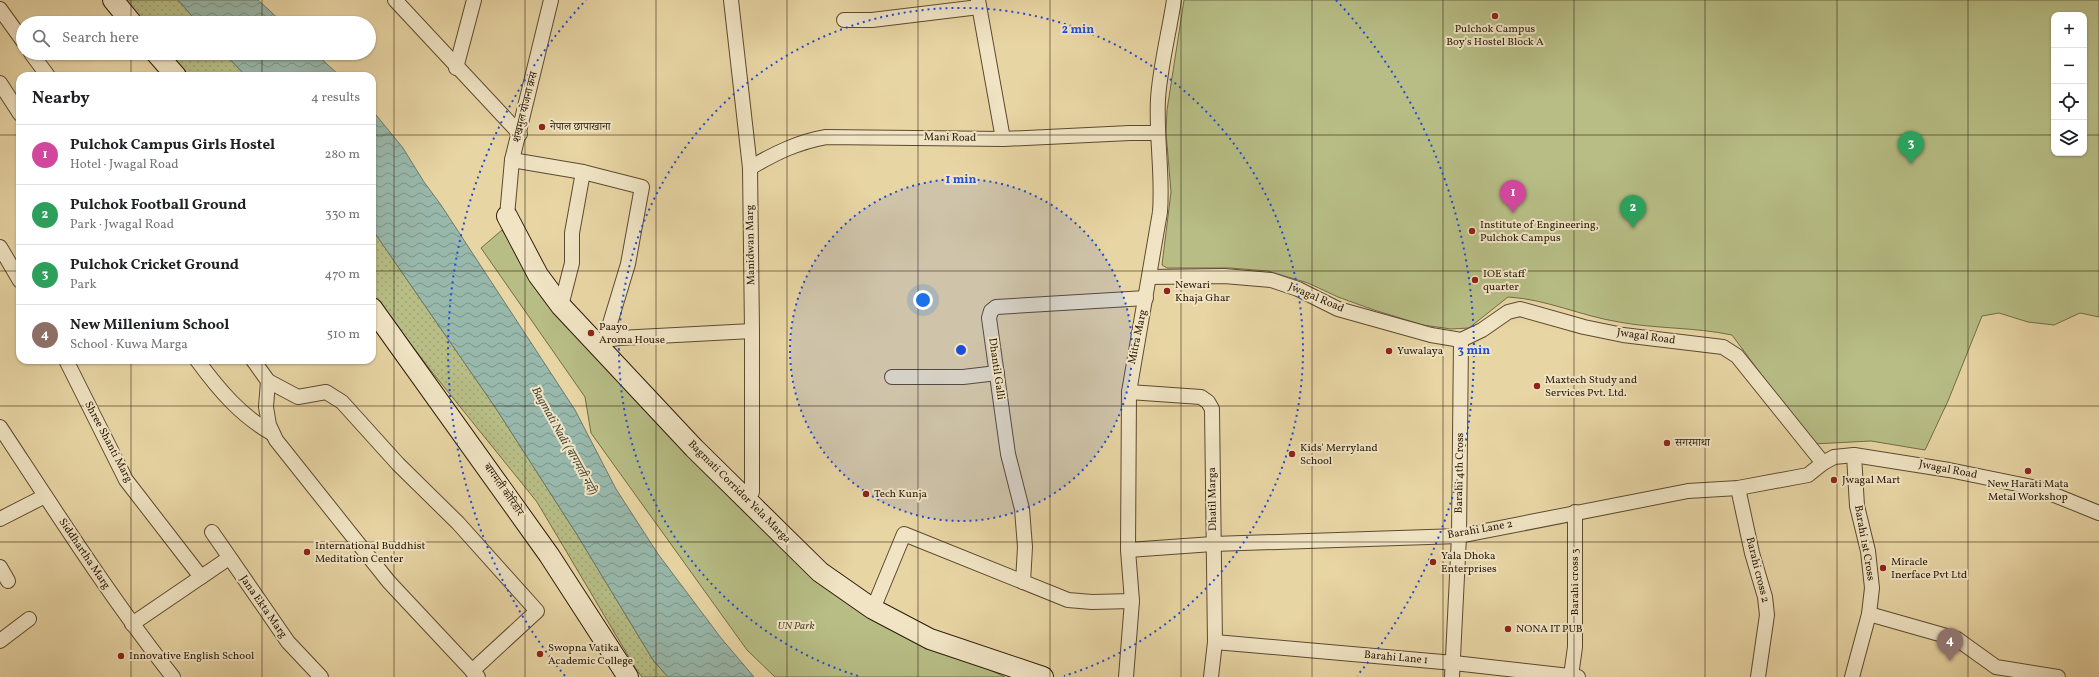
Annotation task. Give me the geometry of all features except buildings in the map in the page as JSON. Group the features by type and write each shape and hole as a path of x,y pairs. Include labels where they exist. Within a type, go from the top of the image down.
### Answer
{"main road":[{"path":"113,0 126,16"},
{"path":"162,60 173,72"},
{"name":"Bagmati Corridor Yela Marga","path":"507,216 538,275 561,306 602,343 694,448 820,572 873,609 930,639 1032,675"},
{"name":"बागमती कोरिडोर","path":"376,314 549,554 628,677"}],"street":[{"path":"456,68 474,0"},
{"name":"शंखमुल योजना क्रस","path":"507,216 512,160 520,134 552,0"},
{"name":"Manidwan Marg","path":"731,0 750,168 752,492"},
{"name":"Mitra Marg","path":"1126,677 1132,601 1128,550 1129,392 1131,371 1150,277 1161,193 1157,133 1158,98 1174,0"},
{"path":"399,2 456,68 520,134"},
{"path":"844,20 872,20 978,4 1003,139"},
{"path":"0,9 16,31"},
{"path":"37,60 45,72"},
{"path":"0,83 16,108"},
{"name":"Mani Road","path":"750,168 776,152 805,141 826,137 1003,139 1130,132 1157,133"},
{"path":"512,160 583,172 642,187 628,264 602,343 752,331"},
{"path":"561,306 572,263 572,233 583,172"},
{"path":"0,247 16,274"},
{"name":"Jwagal Road","path":"1150,277 1224,276 1271,280 1298,289 1338,309 1431,335 1461,340 1482,330 1508,312 1520,309 1584,327 1623,335 1722,347 1737,356 1823,463 1834,457 1854,454 1949,470 2037,488 2099,513"},
{"name":"Dhantil Galli","path":"1023,582 1025,547 1022,509 1008,454 989,318 991,311 996,307 1146,298"},
{"name":"Barahi 4th Cross","path":"1453,670 1459,536 1461,340"},
{"name":"Shree Shanti Marg","path":"68,364 126,480 201,577"},
{"path":"200,364 219,390 241,412 253,422 273,434"},
{"path":"256,364 268,381 298,397 326,392 342,402 398,464 458,523 537,611 475,674 389,582 301,472 273,434 269,425 266,407 268,381"},
{"path":"892,377 963,377 997,373"},
{"name":"Dhatil Marga","path":"1129,392 1201,397 1208,402 1212,409 1215,642 1212,677"},
{"name":"Siddhartha Marg","path":"0,427 82,552 132,624 173,677"},
{"name":"Barahi 1st Cross","path":"1852,677 1869,614 1872,588 1868,551 1857,506 1854,454"},
{"name":"Barahi Lane 2","path":"1128,550 1214,544 1459,536 1575,512 1688,492 1738,488 1808,475 1823,463"},
{"name":"Barahi cross 2","path":"1738,488 1752,553 1765,597 1767,615 1758,677"},
{"path":"0,519 46,496"},
{"name":"Barahi cross 3","path":"1574,676 1575,512"},
{"name":"Jana Ekta Marg","path":"212,532 288,642 321,677"},
{"path":"873,609 904,534 1068,600 1092,602 1132,601"},
{"path":"132,624 229,558"},
{"path":"0,567 8,581"},
{"path":"1869,614 1957,639 1996,667 2058,677"},
{"path":"0,641 29,620"},
{"name":"Barahi Lane 1","path":"1215,642 1453,670 1574,676"}],"green space":[{"path":"121,0 178,0 192,16 134,16"},
{"name":"Institute of Engineering, Pulchok Campus","path":"1184,0 2099,0 2099,317 2080,313 2054,325 2028,322 1999,313 1982,316 1948,401 1925,450 1871,441 1813,444 1732,335 1718,332 1619,322 1591,316 1550,304 1522,298 1508,297 1469,328 1451,329 1423,325 1374,310 1338,297 1308,283 1268,271 1230,268 1167,268 1162,265 1171,192 1166,132 1167,110"},
{"path":"172,60 231,60 242,72 183,72"},
{"name":"UN Park","path":"502,230 543,296 856,608 1005,677 775,677 747,650 591,433 585,397 481,248"},
{"path":"376,235 495,407 576,533 653,660 668,677 642,677 537,502 432,372 376,298"}],"water":[{"path":"178,0 258,0 275,16 192,16"},
{"path":"231,60 323,60 336,72 242,72"},
{"name":"Bagmati Nadi (बागमती नदी)","path":"376,115 403,148 575,410 616,489 658,554 721,638 754,677 668,677 653,660 576,533 495,407 376,235"}],"place":[{"name":"Pulchok Campus Boy's Hostel Block A","path":"1495,16"},
{"name":"नेपाल छापाखाना","path":"542,127"},
{"name":"Pulchok Cricket Ground","path":"1911,164"},
{"name":"Pulchok Campus Girls Hostel","path":"1513,213"},
{"name":"Pulchok Football Ground","path":"1633,228"},
{"name":"Institute of Engineering, Pulchok Campus","path":"1472,231"},
{"name":"IOE staff quarter","path":"1475,280"},
{"name":"Newari Khaja Ghar","path":"1167,291"},
{"name":"Paayo Aroma House","path":"591,333"},
{"name":"Yuwalaya","path":"1389,351"},
{"name":"Maxtech Study and Services Pvt. Ltd.","path":"1537,386"},
{"name":"सगरमाथा","path":"1667,443"},
{"name":"Kids' Merryland School","path":"1292,454"},
{"name":"New Harati Mata Metal Workshop","path":"2028,471"},
{"name":"Jwagal Mart","path":"1834,480"},
{"name":"Tech Kunja","path":"866,494"},
{"name":"International Buddhist Meditation Center","path":"307,552"},
{"name":"Yala Dhoka Enterprises","path":"1433,562"},
{"name":"Miracle Inerface Pvt Ltd","path":"1883,568"},
{"name":"NONA IT PUB","path":"1508,629"},
{"name":"Swopna Vatika Academic College","path":"540,654"},
{"name":"Innovative English School","path":"121,656"},
{"name":"New Millenium School","path":"1950,661"}]}
